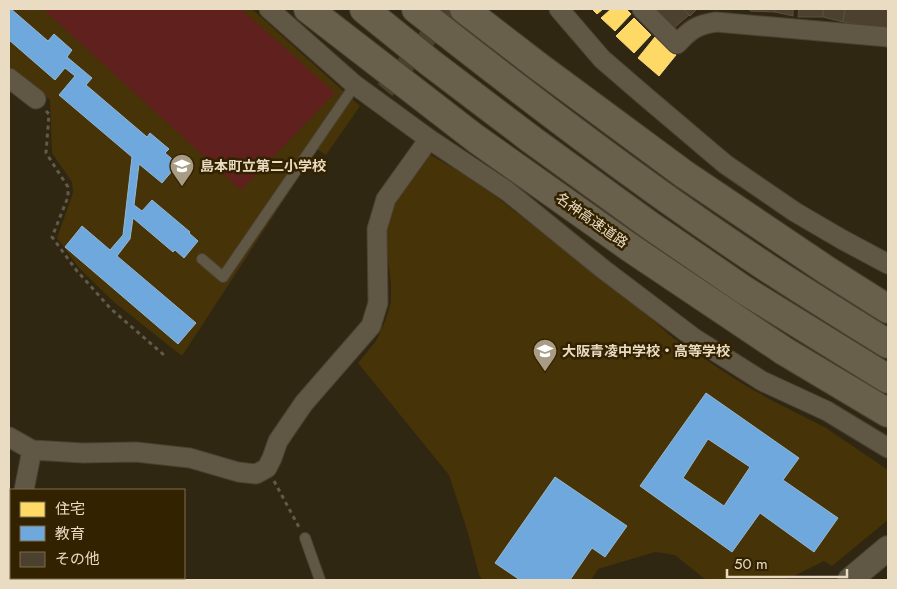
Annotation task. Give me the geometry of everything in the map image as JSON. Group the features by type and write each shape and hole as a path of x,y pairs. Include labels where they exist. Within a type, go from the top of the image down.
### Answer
{"highway":[{"name":"名神高速道路","path":"308,9 475,138 629,247 784,351 888,413"},
{"path":"364,9 432,64 532,140 648,224 744,290 888,379"},
{"path":"416,9 551,114 665,198 760,263 888,344"},
{"path":"464,9 684,174 888,309"}],"street":[{"path":"269,9 355,85 381,96 429,139 507,191 603,269 694,338 762,381 827,411 888,448"},
{"path":"559,9 602,59 725,164 795,212 888,264"},
{"path":"642,9 677,44 689,32 702,24 716,22 888,37"},
{"path":"9,78 36,98"},
{"path":"9,437 32,450 83,453 136,452 190,458 238,472 256,474 267,468 278,441 304,404 371,326 378,303 377,229 386,199 429,139"},
{"path":"24,489 32,450"},
{"path":"850,580 886,553"}],"lane":[{"path":"202,259 223,277 355,85"},
{"path":"305,538 320,580"}],"path":[{"path":"36,98 48,114 46,153 68,187 68,197 52,237 77,271 111,309 164,355"},
{"path":"267,468 305,538"}],"shaded area":[{"name":"島本町立第二小学校","path":"9,9 252,9 360,106 326,155 317,149 182,356 114,302 79,268 57,238 73,193 72,182 52,153 50,100 9,66"},
{"path":"43,9 241,9 335,93 241,190"},
{"name":"大阪青凌中学校・高等学校","path":"429,154 494,195 645,313 673,338 738,381 826,428 888,470 888,520 832,566 824,561 786,580 706,580 675,555 655,552 598,569 591,580 483,580 479,575 468,533 449,475 358,363 376,341 391,302 391,283 384,232 392,206"}],"building: 住宅":[{"path":"592,9 603,9 597,14"},
{"path":"611,9 626,9 631,14 615,31 601,18"},
{"path":"634,18 651,35 634,53 616,36"},
{"path":"655,37 676,55 659,76 638,58"}],"building: 教育":[{"path":"9,9 48,41 54,34 72,50 67,57 92,78 86,85 147,137 150,133 169,149 165,153 178,164 162,183 139,164 134,205 142,211 152,200 198,241 184,258 175,250 173,252 133,218 130,239 117,256 196,323 178,344 65,247 82,226 110,250 123,235 132,157 59,95 75,76 65,68 55,80 9,40"},
{"path":"706,393 799,458 783,480 838,518 814,552 760,513 732,552 640,486","holes":["708,439 750,467 724,506 683,478"]},
{"path":"555,477 627,526 605,557 592,548 570,580 520,580 495,563"}],"building: その他":[{"path":"660,9 683,9 689,15 674,28 655,13"},
{"path":"683,9 697,9 690,16"},
{"path":"750,9 775,9 775,12 750,11"},
{"path":"775,9 793,9 793,16 775,12"},
{"path":"799,9 823,9 823,17 798,17"},
{"path":"823,9 845,9 843,22 823,17"},
{"path":"845,9 888,9 888,29 843,22"}],"tunnel":[{"path":"385,90 451,9"}],"place":[{"name":"島本町立第二小学校","path":"182,187"},
{"name":"大阪青凌中学校・高等学校","path":"545,372"}]}
